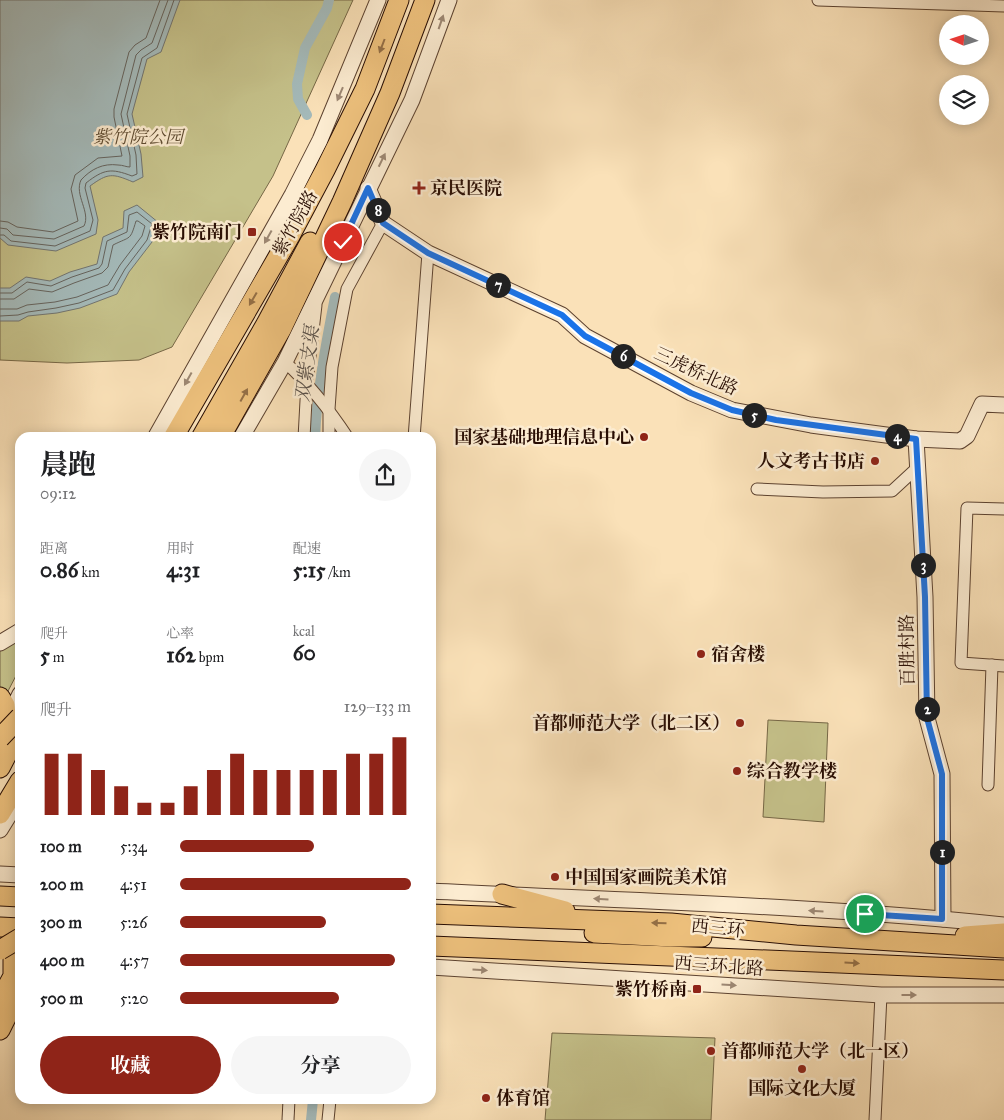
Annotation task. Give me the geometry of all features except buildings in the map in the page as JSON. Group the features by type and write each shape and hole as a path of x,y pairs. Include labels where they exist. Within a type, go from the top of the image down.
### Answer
{"highway":[{"name":"紫竹院路","path":"176,432 290,236 365,89 399,0"},
{"name":"紫竹院路","path":"224,432 282,328 342,202 390,93 425,0"},
{"path":"194,432 258,320 343,154 365,89"},
{"path":"204,432 266,324 364,138 390,93"},
{"path":"173,432 183,419"},
{"path":"0,697 5,705 10,733 0,768"},
{"path":"0,814 15,789"},
{"path":"502,894 598,920"},
{"path":"0,896 15,896"},
{"name":"西三环","path":"436,914 671,923 796,936 1004,948"},
{"path":"436,924 670,941 796,960"},
{"path":"0,927 15,928"},
{"path":"877,940 1004,934"},
{"path":"436,943 670,941 796,936"},
{"name":"西三环","path":"436,943 1004,970"},
{"path":"0,1000 13,976 10,949"},
{"path":"0,1030 15,1000"}],"street":[{"name":"紫竹院路","path":"158,432 292,195 320,140 378,0"},
{"path":"244,432 285,362 412,100 449,0"},
{"path":"818,0 1004,6"},
{"path":"329,432 332,367 347,289 383,223 368,188"},
{"name":"三虎桥北路","path":"383,223 428,253 562,315 585,336 691,393 732,410 811,425 916,439 960,441 967,436 982,404 1004,405"},
{"path":"414,432 428,253"},
{"path":"304,432 307,382 317,295"},
{"path":"285,362 307,382 329,409 344,432"},
{"name":"百胜村路","path":"916,439 925,597 927,718 942,774 942,919"},
{"path":"757,489 823,492 892,491 918,467"},
{"path":"988,785 998,666 961,663 967,508 1004,509"},
{"path":"0,643 15,634"},
{"path":"10,733 15,714"},
{"path":"0,830 15,806"},
{"path":"0,874 15,875"},
{"path":"436,891 895,915 1004,926"},
{"name":"西三环北路","path":"436,967 881,995 1004,995"},
{"path":"875,1120 881,995"},
{"path":"288,1120 289,1104"},
{"path":"328,1120 330,1104"}],"green space":[{"name":"紫竹院公园","path":"0,0 353,0 273,176 172,347 139,360 67,363 0,360"},
{"path":"15,642 15,678 7,693 0,687 0,651"},
{"path":"768,720 828,723 824,822 763,817"},
{"path":"552,1033 715,1038 711,1120 545,1120"}],"water":[{"path":"0,0 180,0 161,52 147,59 132,114 141,154 143,177 133,182 120,177 110,176 90,186 98,220 96,234 56,251 8,245 0,238"},
{"path":"137,205 159,223 152,242 129,272 117,294 80,308 28,316 19,321 0,321 0,288 10,288 26,277 50,281 70,272 97,264 103,237 123,228 124,211"}],"waterway":[{"name":"双紫支渠","path":"307,115 298,99 297,84 305,48 327,8 329,0"},
{"name":"双紫支渠","path":"315,432 325,349 335,297"},
{"name":"双紫支渠","path":"311,1120 313,1104"}],"place":[{"name":"京民医院","path":"419,188"},
{"name":"紫竹院南门","path":"252,232"},
{"name":"国家基础地理信息中心","path":"644,437"},
{"name":"人文考古书店","path":"875,461"},
{"name":"宿舍楼","path":"701,654"},
{"name":"首都师范大学（北二区）","path":"740,723"},
{"name":"综合教学楼","path":"737,771"},
{"name":"中国国家画院美术馆","path":"555,877"},
{"name":"紫竹桥南","path":"697,989"},
{"name":"首都师范大学（北一区）","path":"711,1051"},
{"name":"国际文化大厦","path":"802,1069"},
{"name":"体育馆","path":"486,1098"}],"route":[{"path":"343,242 368,188 383,223 428,253 562,315 585,336 691,393 732,410 776,420 916,439 925,597 927,718 942,774 942,919 865,914"}]}
